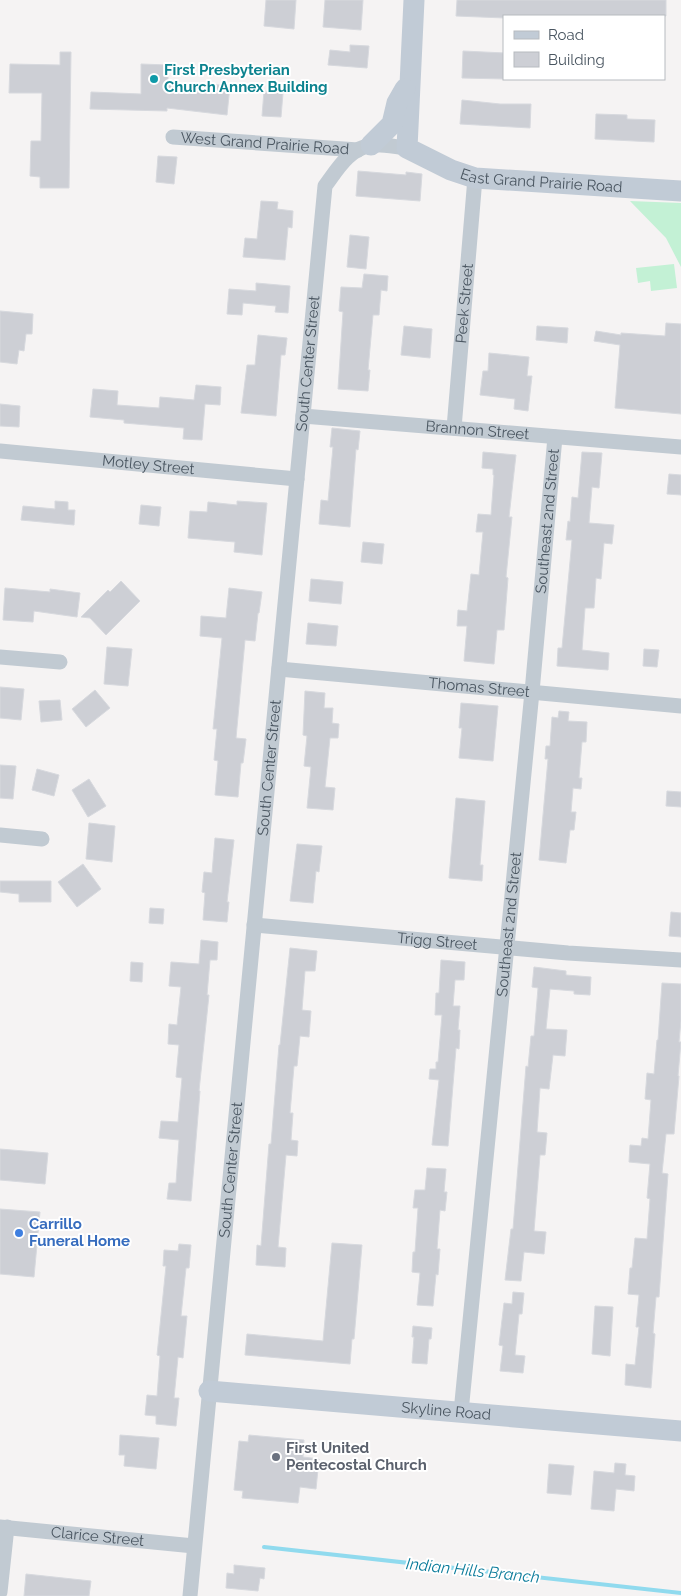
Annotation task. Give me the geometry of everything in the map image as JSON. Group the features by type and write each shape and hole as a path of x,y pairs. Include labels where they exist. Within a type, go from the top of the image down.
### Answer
{"street":[{"path":"365,147 407,148 414,0"},
{"path":"365,147 392,124 397,103 411,78"},
{"name":"West Grand Prairie Road","path":"173,137 365,147"},
{"name":"South Center Street","path":"190,1596 325,186 344,160 365,147"},
{"name":"East Grand Prairie Road","path":"407,148 451,170 475,178 681,191"},
{"name":"Peek Street","path":"454,428 475,178"},
{"name":"Brannon Street","path":"303,416 681,447"},
{"name":"Southeast 2nd Street","path":"460,1412 532,692 555,437"},
{"name":"Motley Street","path":"0,451 297,479"},
{"path":"0,656 60,662"},
{"name":"Thomas Street","path":"278,669 681,706"},
{"path":"0,835 42,839"},
{"name":"Trigg Street","path":"254,925 507,948 681,960"},
{"name":"Skyline Road","path":"209,1391 681,1431"},
{"path":"0,1592 3,1527"},
{"name":"Clarice Street","path":"3,1527 194,1546"}],"green space":[{"path":"630,201 681,203 681,267 666,238"},
{"path":"674,264 677,288 651,291 650,281 638,283 636,268"}],"building":[{"path":"266,0 296,0 294,29 264,26"},
{"path":"325,0 363,0 361,30 323,27"},
{"path":"457,0 666,0 666,15 503,15 503,18 456,16"},
{"path":"350,45 369,46 367,68 328,65 330,50 350,52"},
{"path":"463,51 503,53 503,79 462,78"},
{"path":"60,52 71,52 69,188 40,188 40,177 30,176 31,141 41,141 42,93 9,93 10,64 60,65"},
{"path":"141,64 168,65 168,84 210,87 210,84 230,86 227,115 167,108 167,111 90,109 91,92 141,94"},
{"path":"264,91 283,93 281,117 262,116"},
{"path":"462,100 500,104 531,104 530,128 460,124"},
{"path":"596,114 627,115 627,119 655,120 654,142 595,139"},
{"path":"158,156 177,157 174,184 156,182"},
{"path":"358,171 406,175 406,172 422,174 420,201 356,196"},
{"path":"261,201 278,202 277,209 293,211 292,228 288,227 285,260 243,257 245,238 257,239"},
{"path":"350,235 369,237 366,269 347,267"},
{"path":"364,274 388,276 387,291 381,290 379,315 373,315 368,391 338,389 343,312 339,311 341,287 362,288"},
{"path":"256,283 290,286 288,313 275,312 276,306 243,303 242,315 227,314 229,289 256,291"},
{"path":"0,311 33,314 32,334 26,334 24,351 19,350 17,364 0,362"},
{"path":"666,323 681,324 681,414 615,408 620,345 594,341 596,331 621,335 621,333 665,336"},
{"path":"404,326 432,329 430,358 401,355"},
{"path":"537,326 568,328 567,343 536,340"},
{"path":"258,335 287,338 285,355 281,355 276,416 241,413 247,365 255,365"},
{"path":"489,353 529,357 527,376 532,376 528,411 514,409 515,399 480,395 483,371 488,371"},
{"path":"196,385 221,387 220,405 205,404 202,440 183,439 184,428 124,423 124,420 90,417 93,389 118,391 117,405 159,408 160,397 194,400"},
{"path":"0,404 20,406 19,427 0,426"},
{"path":"332,428 360,431 358,450 356,449 350,527 319,524 321,500 328,501 333,447 330,447"},
{"path":"483,452 516,455 509,517 512,517 506,577 508,578 504,630 497,630 494,664 464,661 467,626 457,626 458,610 467,611 471,574 479,575 483,532 476,532 478,514 491,515 494,475 493,469 482,468"},
{"path":"582,452 602,453 599,488 592,487 589,523 614,525 612,544 604,543 601,579 596,578 594,608 585,608 582,650 609,653 608,670 557,666 558,648 562,648 572,540 566,540 568,521 570,522 572,497 578,498"},
{"path":"669,474 681,475 681,495 667,494"},
{"path":"55,501 68,502 68,510 75,510 74,525 21,520 23,506 55,509"},
{"path":"237,501 267,503 262,555 234,552 235,542 188,538 190,511 207,512 208,502 237,505"},
{"path":"141,505 161,507 159,526 139,524"},
{"path":"363,542 384,544 382,564 361,562"},
{"path":"311,579 343,582 341,604 309,601"},
{"path":"121,581 140,601 106,635 90,618 81,617 108,590 110,592"},
{"path":"5,588 50,592 50,589 80,593 77,617 34,611 33,622 3,620"},
{"path":"229,588 262,592 255,641 245,640 236,738 246,739 243,763 241,763 238,797 215,795 218,761 214,760 217,729 213,729 222,638 200,636 201,616 226,618"},
{"path":"308,623 338,626 336,646 306,644"},
{"path":"107,647 132,649 128,686 104,684"},
{"path":"644,649 659,650 657,667 643,666"},
{"path":"0,687 24,689 21,720 0,718"},
{"path":"95,690 110,708 86,727 72,709"},
{"path":"305,691 325,693 324,708 333,708 332,723 339,724 338,738 330,738 325,787 335,788 333,810 307,808 311,767 304,766 307,736 303,735"},
{"path":"60,700 62,720 41,722 39,701"},
{"path":"461,703 498,706 493,761 459,758 462,728 459,728"},
{"path":"559,711 569,712 568,721 587,722 586,742 582,742 579,778 582,778 581,789 573,788 571,812 576,812 574,830 570,830 566,863 539,860 548,759 545,759 546,746 550,746 552,717 558,718"},
{"path":"0,765 16,766 13,799 0,798"},
{"path":"37,769 59,775 54,796 32,790"},
{"path":"89,779 106,806 88,817 72,790"},
{"path":"667,791 681,792 681,807 666,806"},
{"path":"456,798 485,801 480,865 483,865 482,881 449,878"},
{"path":"89,823 115,826 112,862 86,859"},
{"path":"215,838 234,840 227,902 229,902 227,922 203,920 205,893 202,892 204,872 212,873"},
{"path":"297,844 322,846 319,872 316,871 313,903 290,901"},
{"path":"83,864 101,889 77,907 58,882"},
{"path":"0,881 51,881 51,902 19,902 19,894 0,892"},
{"path":"150,908 164,909 163,924 149,923"},
{"path":"671,912 681,913 681,937 669,936"},
{"path":"201,940 218,942 217,960 210,960 207,995 209,995 199,1091 191,1201 167,1199 169,1183 176,1183 179,1140 159,1138 161,1121 178,1122 182,1078 176,1077 179,1045 168,1044 169,1024 177,1025 181,987 169,986 171,962 199,964"},
{"path":"290,948 317,951 315,971 305,971 302,1010 311,1011 309,1037 300,1036 297,1066 294,1066 290,1113 293,1113 291,1140 298,1141 297,1156 286,1155 278,1247 286,1248 285,1267 256,1265 257,1245 261,1246 269,1144 271,1144 279,1045"},
{"path":"441,960 465,962 464,980 455,980 453,1006 460,1006 458,1030 460,1030 459,1049 456,1048 448,1146 432,1145 439,1080 429,1079 430,1069 436,1069 436,1062 438,1062 442,1015 435,1015 436,993 439,993"},
{"path":"131,962 143,963 142,982 130,981"},
{"path":"534,967 566,971 566,975 591,977 590,995 574,994 574,991 550,989 546,1029 567,1030 565,1056 553,1055 549,1089 540,1088 537,1132 547,1133 545,1155 540,1155 534,1231 546,1232 544,1254 524,1252 521,1281 505,1280 511,1229 513,1229 526,1066 528,1067 531,1036 534,1036 538,988 532,987"},
{"path":"662,983 681,984 679,1042 681,1042 674,1134 666,1134 662,1173 668,1174 659,1297 656,1297 653,1333 655,1334 651,1388 625,1385 626,1364 635,1365 639,1327 636,1327 639,1295 628,1294 630,1268 632,1268 635,1238 647,1239 650,1199 647,1198 650,1164 629,1162 630,1145 641,1146 642,1138 648,1139 651,1100 645,1099 647,1073 654,1074"},
{"path":"0,1149 48,1153 45,1184 0,1180"},
{"path":"427,1168 446,1169 444,1192 447,1192 445,1211 440,1210 437,1249 440,1249 433,1306 417,1305 420,1273 412,1272 418,1208 413,1208 415,1190 425,1190"},
{"name":"Carrillo Funeral Home","path":"0,1209 40,1212 34,1277 0,1274"},
{"path":"332,1243 362,1245 350,1364 245,1355 247,1334 323,1341"},
{"path":"179,1244 191,1245 189,1268 186,1268 181,1316 187,1316 183,1358 178,1357 174,1398 179,1398 176,1426 156,1424 156,1416 145,1415 147,1395 157,1396 160,1356 157,1355 166,1266 163,1266 164,1250 178,1251"},
{"path":"513,1292 524,1293 522,1314 519,1314 515,1355 525,1356 523,1373 500,1371 503,1346 499,1345 504,1303 512,1304"},
{"path":"595,1306 613,1307 610,1356 592,1354"},
{"path":"413,1326 432,1328 427,1364 412,1363"},
{"path":"120,1435 159,1438 156,1469 124,1466 125,1455 119,1455"},
{"path":"249,1435 304,1440 303,1457 319,1459 316,1489 300,1487 298,1503 242,1498 243,1491 234,1490 239,1441 248,1442"},
{"path":"615,1463 626,1464 625,1475 635,1476 634,1491 616,1489 614,1511 591,1509 594,1471 614,1473"},
{"path":"549,1464 574,1466 571,1495 547,1493"},
{"path":"234,1565 265,1568 264,1579 260,1578 258,1591 226,1588 227,1573 234,1574"},
{"path":"26,1574 91,1581 89,1596 24,1596"}],"waterway":[{"name":"Indian Hills Branch","path":"264,1547 681,1593"}],"place":[{"name":"First Presbyterian Church Annex Building","path":"154,79"},
{"name":"Carrillo Funeral Home","path":"19,1233"},
{"name":"First United Pentecostal Church","path":"276,1457"}]}
